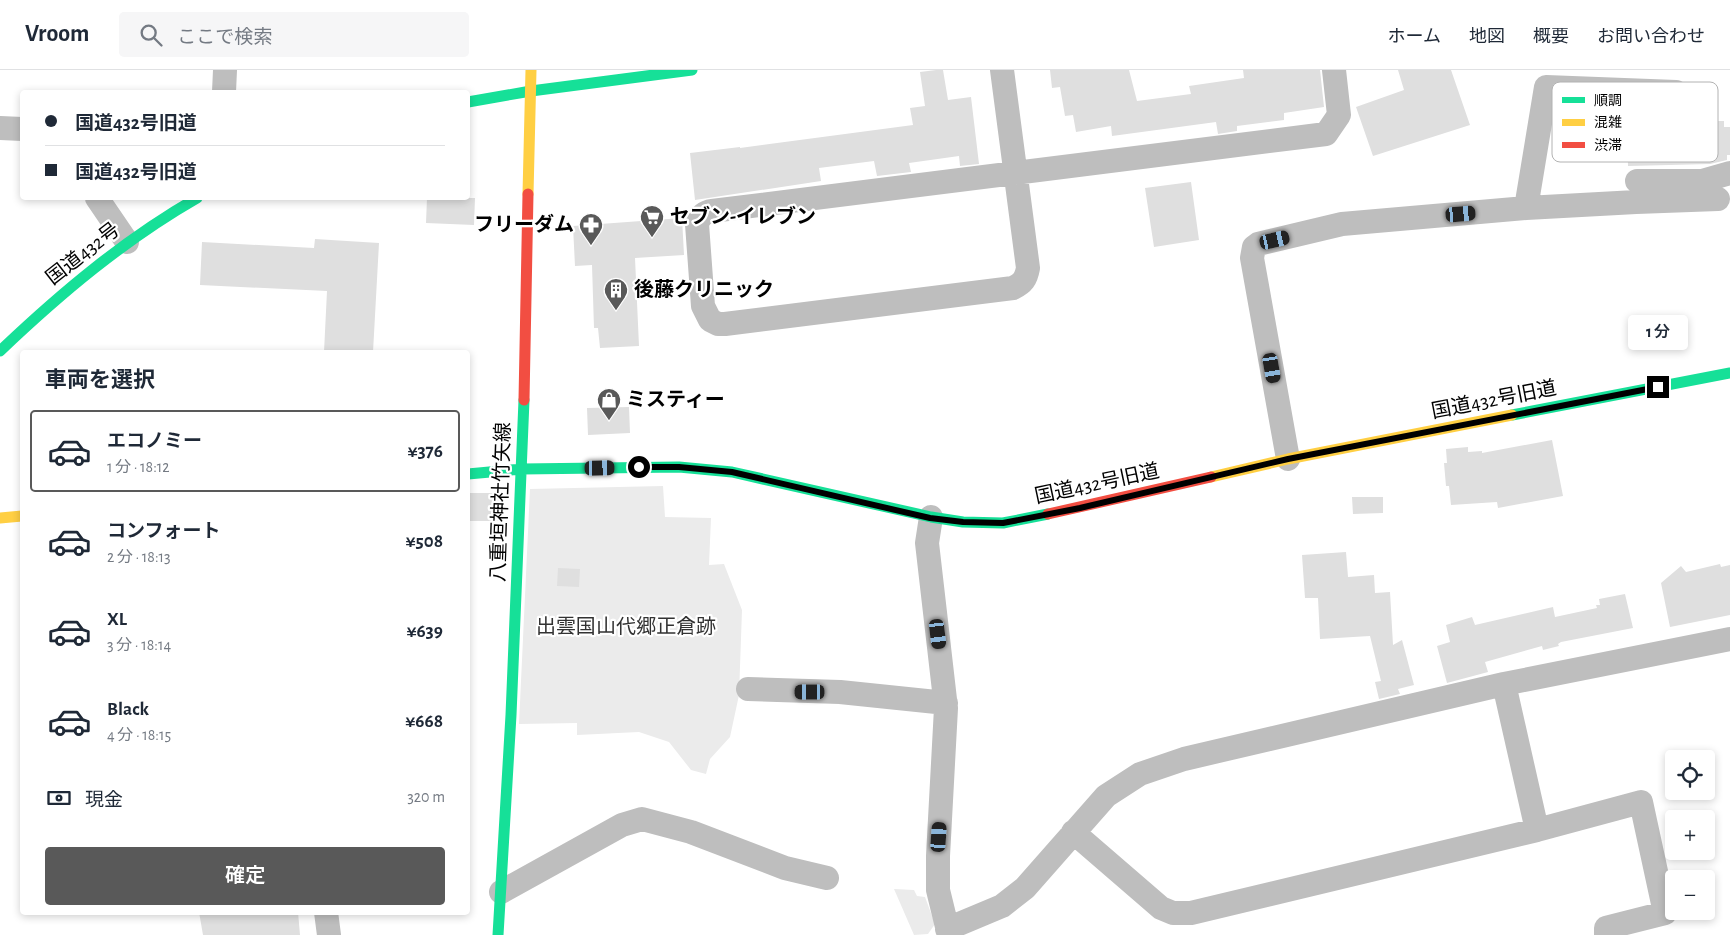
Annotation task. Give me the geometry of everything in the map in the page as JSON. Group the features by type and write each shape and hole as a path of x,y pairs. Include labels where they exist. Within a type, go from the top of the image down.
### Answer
{"main road":[{"name":"八重垣神社竹矢線","path":"498,935 522,469 531,70"},
{"path":"470,102 530,91 692,70"},
{"name":"国道432号","path":"0,351 46,307 108,255 176,208 193,200"},
{"name":"国道432号旧道","path":"470,474 522,469 679,467 732,472 930,518 963,522 1003,523 1080,508 1288,459 1730,373"},
{"path":"0,518 20,516"}],"street":[{"path":"224,90 225,70"},
{"path":"1002,70 1016,173 1028,268 1026,278 1022,283 1013,288 725,324 718,324 710,320 703,306 697,224 699,219 707,212 1016,173 1326,134 1339,115 1334,70"},
{"path":"1526,208 1546,87 1552,87"},
{"path":"0,128 20,129"},
{"path":"1637,181 1702,181 1730,173"},
{"path":"1288,459 1252,258 1254,247 1258,244 1342,224 1526,208 1718,199"},
{"path":"98,200 127,242"},
{"path":"930,518 927,542 946,703 938,890 948,932 1002,906 1026,888 1106,796 1132,778 1160,767 1184,759 1504,684 1730,639"},
{"path":"1504,684 1537,830"},
{"path":"748,689 840,692 946,703"},
{"path":"1073,832 1161,908 1173,913 1191,913 1537,830 1641,802 1665,913 1606,928 1606,935"},
{"path":"501,892 622,825 642,819 691,832 784,868 827,878"},
{"path":"326,915 329,935"}],"green space":[{"name":"出雲国山代郷正倉跡","path":"663,486 665,517 711,518 709,565 724,564 742,610 739,695 730,737 710,759 706,774 691,770 669,742 639,732 577,735 577,723 519,724 530,489"},
{"path":"894,889 914,890 917,896 925,897 935,924 928,934 914,935"}],"building":[{"path":"943,70 948,100 971,97 979,164 960,166 959,156 909,163 911,172 877,176 874,161 819,168 821,181 695,200 690,153 913,125 910,108 925,106 920,72"},
{"path":"1050,70 1129,70 1137,101 1191,94 1189,86 1244,78 1243,70 1320,70 1324,107 1284,113 1284,120 1237,126 1237,131 1218,134 1216,122 1112,136 1111,126 1076,132 1073,115 1065,116 1060,87 1052,88"},
{"path":"1398,70 1451,70 1470,125 1373,156 1356,107 1404,90"},
{"path":"1718,121 1724,121 1724,127 1730,127 1730,155 1727,155 1727,160 1710,164 1628,166 1628,162 1718,162"},
{"path":"1191,182 1199,240 1154,247 1145,188"},
{"path":"470,198 475,198 474,225 426,223 427,200 470,200"},
{"path":"682,218 684,255 635,258 639,346 600,348 598,328 594,328 592,265 575,266 573,226"},
{"path":"315,239 379,243 373,350 324,350 327,291 200,285 202,242 314,248"},
{"name":"ミスティー","path":"629,407 630,433 588,435 587,408"},
{"path":"1552,440 1563,496 1498,508 1497,502 1451,505 1449,486 1446,486 1444,463 1447,463 1446,449 1468,447 1468,452 1482,451 1482,453"},
{"path":"470,493 505,493 504,521 470,521"},
{"path":"1352,497 1383,497 1383,513 1353,514"},
{"path":"1346,552 1348,577 1374,575 1375,593 1390,592 1393,645 1402,640 1414,685 1398,689 1400,694 1379,699 1375,682 1381,681 1370,636 1320,639 1318,598 1305,598 1302,555"},
{"path":"1720,564 1721,567 1730,565 1730,615 1670,627 1661,583 1681,566 1686,572"},
{"path":"558,568 580,569 579,587 557,586"},
{"path":"1625,594 1633,628 1561,642 1558,644 1559,646 1543,650 1542,646 1485,662 1488,672 1447,683 1437,646 1450,642 1446,625 1472,617 1475,625 1553,607 1555,617 1597,608 1596,605 1600,605 1599,599"},
{"path":"200,915 298,915 300,935 203,935"}],"traffic: fast":[{"path":"470,102 531,91 692,70"},
{"path":"0,351 94,268 144,231 194,200"},
{"path":"1512,415 1730,373"},
{"path":"498,935 511,715 524,400"},
{"path":"470,474 522,469 679,467 732,472 931,517 963,522 1003,523 1048,514"}],"traffic: slow":[{"path":"528,194 531,70"},
{"path":"1211,477 1288,459 1512,415"},
{"path":"0,518 20,516"}],"traffic: jam":[{"path":"524,400 528,194"},
{"path":"1048,514 1211,477"}],"place":[{"name":"セブン-イレブン","path":"652,238"},
{"name":"フリーダム","path":"591,246"},
{"name":"後藤クリニック","path":"616,311"},
{"name":"ミスティー","path":"609,421"}],"route":[{"path":"639,467 679,467 732,472 930,518 963,522 1003,523 1080,508 1288,459 1658,387"}]}
